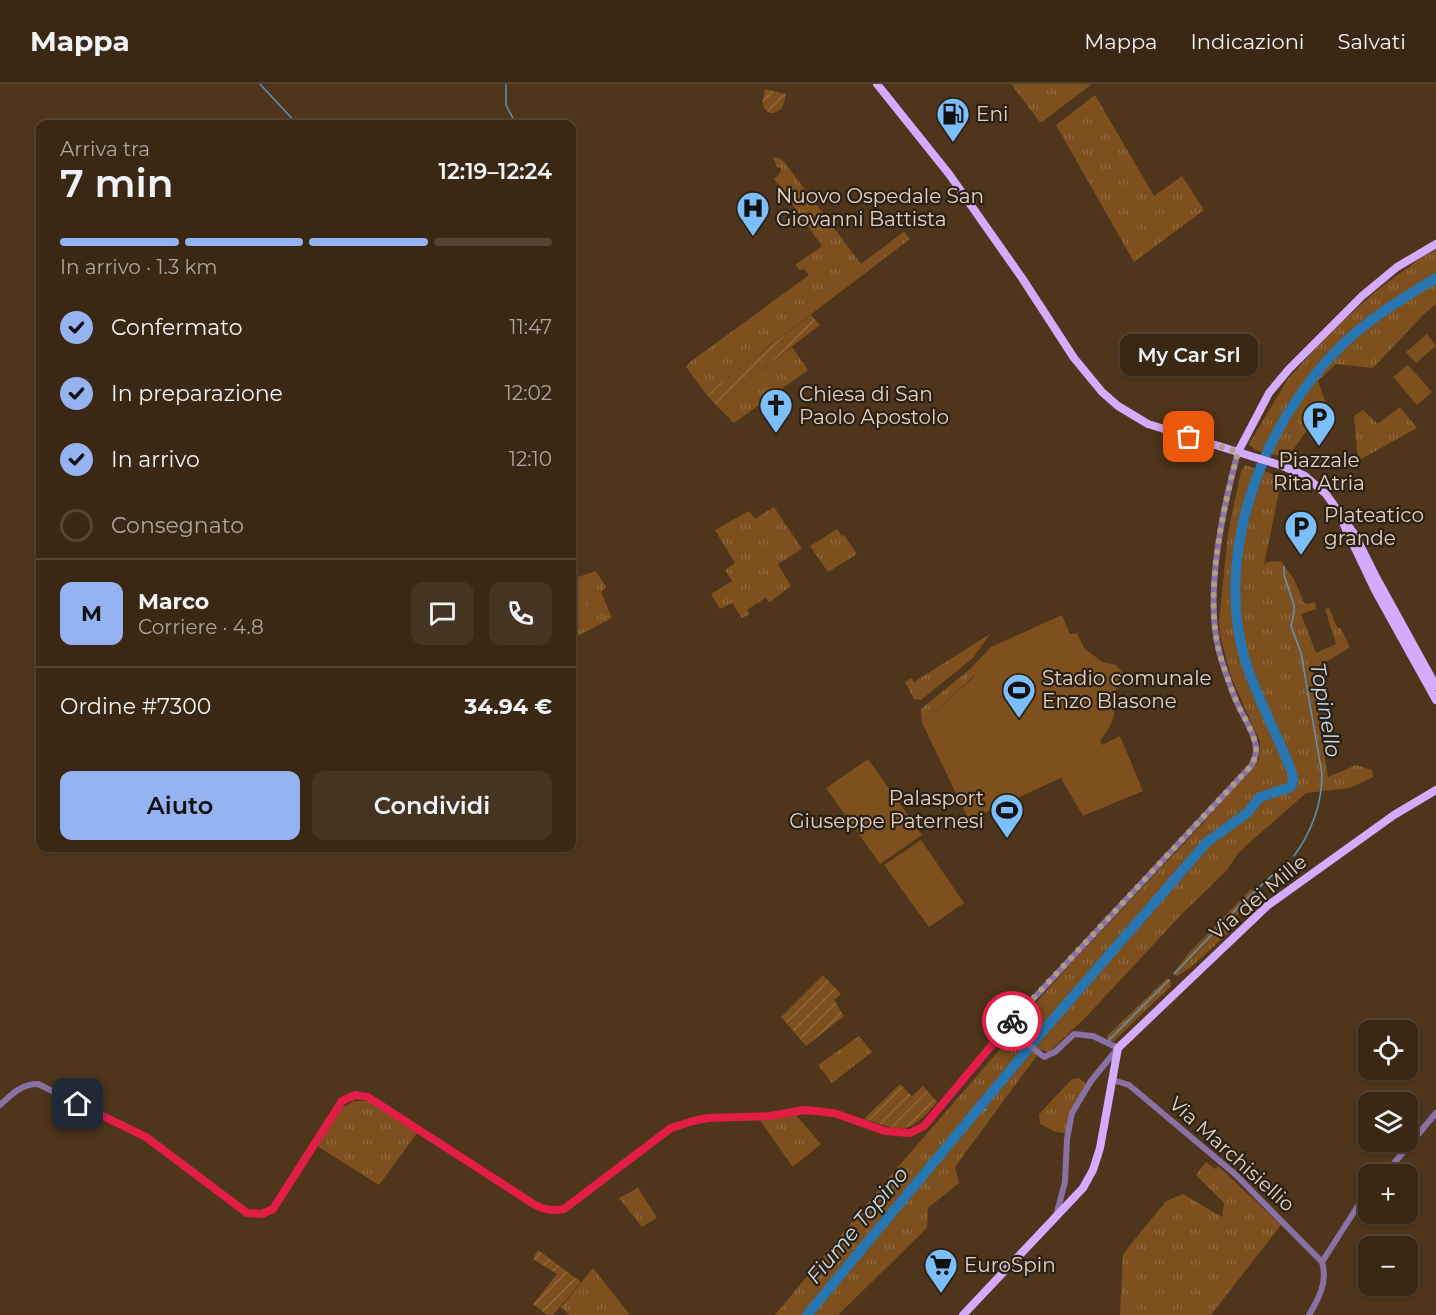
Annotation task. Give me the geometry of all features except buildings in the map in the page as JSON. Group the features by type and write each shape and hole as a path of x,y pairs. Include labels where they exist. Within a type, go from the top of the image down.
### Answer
{"main road":[{"path":"877,84 949,174 1095,386 1118,406 1148,424 1283,466 1305,476 1319,487 1354,535 1436,687"},
{"path":"1238,452 1269,393 1289,369 1362,296 1397,267 1436,244"},
{"path":"1341,515 1349,538 1371,582 1436,700"},
{"name":"Via dei Mille","path":"1118,1048 1267,906 1394,815 1436,790"},
{"path":"963,1315 1083,1188 1093,1170 1100,1148 1118,1048"}],"street":[{"path":"0,1105 27,1084 38,1084 146,1137 247,1213 262,1214 273,1209 342,1101 355,1095 368,1097 545,1210 564,1209 671,1128 693,1121 708,1118 770,1116 804,1110 834,1113 885,1131 910,1133 924,1126 1007,1027 1245,773 1256,757 1253,738 1235,698 1218,649 1215,617 1218,546 1224,508 1238,452"},
{"path":"1007,1027 1044,1057 1055,1052 1072,1035 1078,1034 1103,1040 1118,1048 1091,1081 1072,1113 1068,1131 1065,1182 1055,1218"},
{"name":"Via Marchisiellio","path":"1113,1080 1130,1085 1235,1174 1322,1262"},
{"path":"1393,1164 1436,1113"},
{"path":"1310,1315 1322,1292 1324,1269 1322,1262 1358,1205"}],"green space":[{"path":"1011,84 1092,84 1042,122"},
{"path":"765,89 786,94 780,110 770,113 764,108"},
{"path":"1095,95 1154,196 1182,176 1204,210 1134,262 1056,125"},
{"path":"773,157 782,159 861,264 902,233 905,232 910,239 706,394 686,367 809,275 804,269 800,270 795,265 822,246 774,179 780,173 781,168 777,167"},
{"path":"1436,250 1436,304 1373,368 1336,364 1318,381 1326,404 1287,458 1255,450 1249,444 1287,380 1326,336 1376,291 1422,257"},
{"path":"811,315 820,325 716,405 706,394"},
{"path":"1427,334 1436,346 1416,363 1406,352"},
{"path":"792,347 808,370 734,423 716,405"},
{"path":"1408,365 1432,392 1417,405 1393,377"},
{"path":"1400,407 1417,428 1358,461 1354,416 1363,410 1378,424"},
{"path":"1245,465 1282,477 1264,565 1267,562 1281,561 1294,579 1304,603 1315,602 1316,609 1301,614 1316,653 1336,644 1325,609 1329,608 1337,627 1341,629 1350,647 1313,670 1328,777 1356,765 1372,770 1373,777 1350,788 1306,793 1239,852 1227,870 1180,916 1086,1017 1049,1052 1041,1050 955,1167 959,1183 928,1208 927,1228 838,1315 775,1315 891,1175 1008,1040 1017,1039 1019,1035 1016,1025 1204,822 1259,759 1260,742 1231,677 1220,635 1219,621 1228,533 1241,471"},
{"path":"774,507 802,549 778,564 791,586 770,602 765,598 747,610 750,614 742,618 732,603 720,609 711,594 732,581 725,570 735,563 715,530 749,511 755,519"},
{"path":"837,529 857,554 828,572 810,546"},
{"path":"596,571 606,587 601,592 612,618 576,637 576,578"},
{"path":"585,577 597,595 576,609 576,583"},
{"name":"Stadio comunale Enzo Blasone","path":"1062,615 1070,634 1077,633 1084,648 1102,662 1116,665 1123,673 1116,690 1114,716 1100,741 1102,745 1120,736 1143,791 1083,816 1061,778 969,820 922,723 975,676 970,669 991,647"},
{"path":"990,634 973,658 921,700 914,699 905,682 911,678 914,682"},
{"path":"970,669 975,675 922,723 921,709"},
{"path":"868,759 922,835 880,864 826,788"},
{"path":"921,840 964,903 929,927 884,865"},
{"path":"1251,889 1257,894 1233,920 1237,925 1190,968 1177,976 1173,973 1189,953"},
{"path":"823,975 841,994 834,1000 844,1016 806,1046 781,1017"},
{"path":"1167,978 1171,986 1114,1041 1110,1041 1106,1037"},
{"path":"859,1036 872,1052 832,1083 818,1065"},
{"path":"1079,1078 1087,1085 1066,1133 1056,1132 1040,1124 1039,1114 1072,1079"},
{"path":"900,1084 912,1096 923,1086 937,1102 920,1120 905,1128 888,1127 864,1119"},
{"path":"354,1101 368,1101 418,1132 379,1185 317,1146 342,1108"},
{"path":"795,1114 821,1144 793,1167 759,1119"},
{"path":"1206,1162 1215,1169 1218,1166 1281,1225 1211,1315 1120,1315 1123,1254 1166,1201 1183,1194 1222,1217 1224,1203 1196,1175"},
{"path":"638,1188 657,1218 642,1227 619,1198"},
{"path":"538,1250 581,1282 553,1315 547,1315 533,1304 557,1274 533,1259"},
{"path":"593,1268 630,1315 569,1315 561,1307"}],"waterway":[{"path":"260,84 293,120"},
{"path":"506,84 506,105 514,120"},
{"name":"Fiume Topino","path":"807,1315 1037,1038 1207,842 1247,813 1260,797 1291,787 1292,773 1245,660 1237,618 1236,575 1241,532 1252,490 1269,449 1290,410 1315,375 1343,344 1365,325 1436,278"},
{"name":"Topinello","path":"1284,567 1284,575 1294,605 1291,626 1301,653 1322,774 1315,817 1294,856"},
{"name":"Topinello","path":"1174,974 1240,905 1289,860"},
{"name":"Topinello","path":"1109,1040 1169,980"},
{"name":"Topinello","path":"979,1108 986,1110"}],"way so far":[{"path":"1012,1021 1251,766 1256,757 1253,738 1235,698 1218,649 1215,617 1218,546 1224,508 1238,452 1189,437"}],"place":[{"name":"Eni","path":"953,143"},
{"name":"Nuovo Ospedale San Giovanni Battista","path":"753,237"},
{"name":"Chiesa di San Paolo Apostolo","path":"776,434"},
{"name":"My Car Srl","path":"1189,437"},
{"name":"Piazzale Rita Atria","path":"1319,447"},
{"name":"Plateatico grande","path":"1301,556"},
{"name":"Stadio comunale Enzo Blasone","path":"1019,719"},
{"name":"Palasport Giuseppe Paternesi","path":"1007,839"},
{"name":"EuroSpin","path":"941,1294"}],"route":[{"path":"78,1104 146,1137 247,1213 262,1214 273,1209 342,1101 355,1095 368,1097 535,1205 545,1210 553,1210 564,1209 671,1128 693,1121 708,1118 770,1116 804,1110 834,1113 885,1131 910,1133 924,1126 1012,1021"}]}
